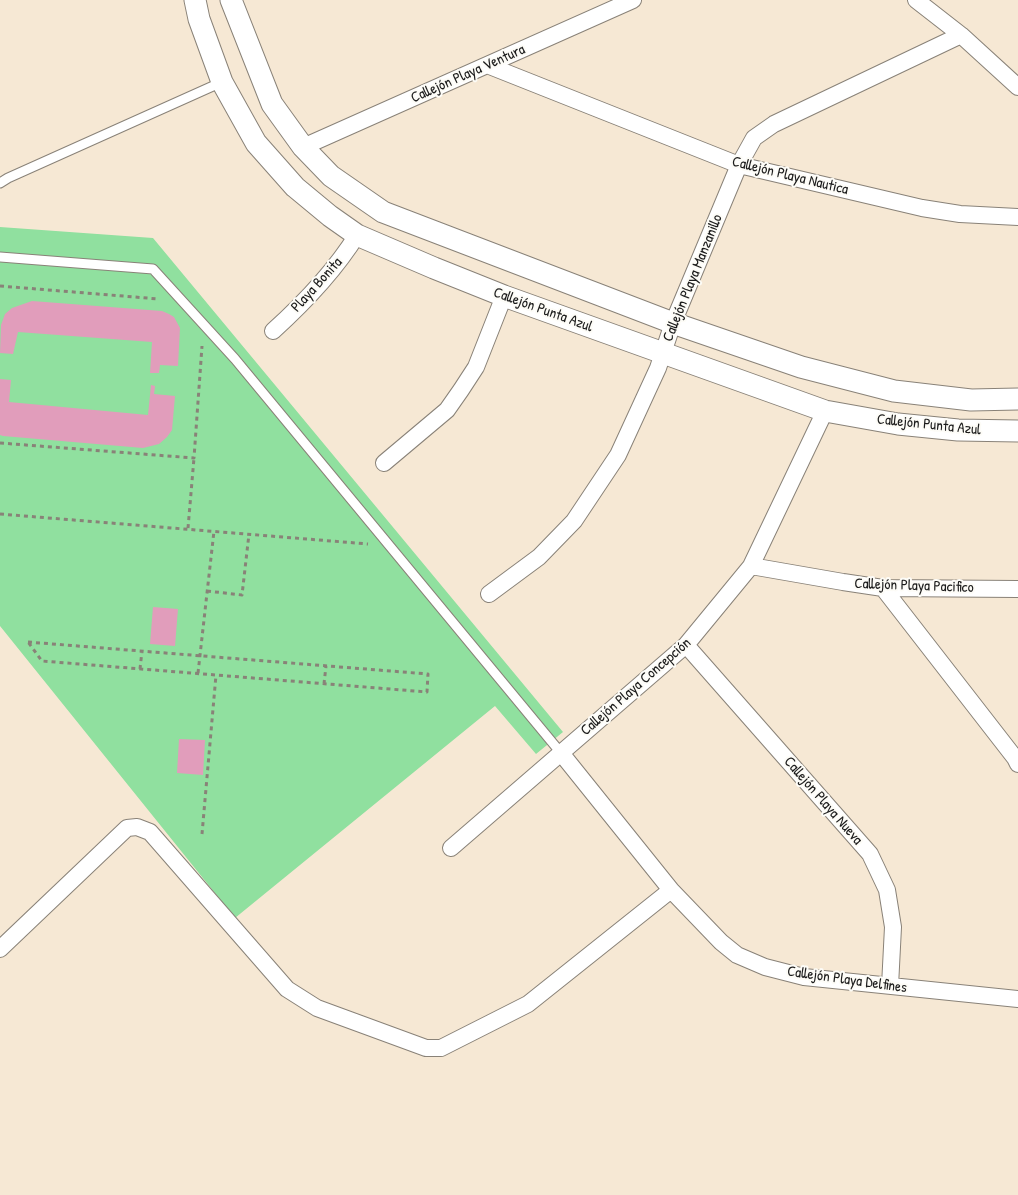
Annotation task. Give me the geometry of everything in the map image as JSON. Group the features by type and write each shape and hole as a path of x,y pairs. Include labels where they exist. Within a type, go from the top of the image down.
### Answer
{"street":[{"name":"Callejón Punta Azul","path":"194,0 222,82 256,143 295,187 330,216 357,235 504,296 825,411 898,424 958,430 1018,431"},
{"name":"Callejón Punta Azul","path":"231,0 272,104 303,147 331,176 383,212 673,323 801,367 894,391 971,400 1018,399"},
{"name":"Callejón Playa Ventura","path":"303,147 633,0"},
{"path":"916,0 961,35 1018,87"},
{"name":"Callejón Playa Manzanillo","path":"489,594 539,557 574,521 618,456 663,354 673,323 739,165 754,138 774,124 961,35"},
{"name":"Callejón Playa Nautica","path":"487,65 739,165 922,208 960,214 1018,217"},
{"name":"Playa Bonita","path":"273,331 302,305 342,259 357,235"},
{"path":"384,463 446,410 461,390 476,367 504,296"},
{"name":"Callejón Playa Concepción","path":"451,848 686,645 751,566 825,411"},
{"name":"Callejón Playa Pacifico","path":"751,566 883,588 1018,589"},
{"path":"883,588 1017,760"},
{"name":"Callejón Playa Nueva","path":"686,645 870,854 887,890 892,927 890,986"},
{"name":"Callejón Playa Delfines","path":"561,753 671,890 721,942 738,955 765,968 804,977 1018,999"},
{"path":"0,949 127,828 137,827 150,832 288,988 317,1008 426,1048 442,1048 528,1004 671,890"}],"lane":[{"path":"0,183 222,82"},
{"path":"0,257 152,269 235,359 561,753"}],"path":[{"path":"0,286 166,299"},
{"path":"188,528 203,344"},
{"path":"0,443 194,458"},
{"path":"0,514 369,544"},
{"path":"198,674 214,531"},
{"path":"207,591 242,595 250,534"},
{"path":"28,642 200,656 428,674 427,692 42,661 28,642"},
{"path":"140,669 142,652"},
{"path":"324,684 326,666"},
{"path":"202,834 216,675"}],"green space":[{"path":"0,227 153,238 563,732 536,754 495,706 235,918 0,626"}],"building":[{"path":"32,301 162,311 169,314 174,317 180,328 178,366 160,365 159,373 150,373 152,342 18,332 13,354 0,353 1,325 5,314 12,308"},
{"path":"0,379 11,380 9,402 148,415 151,385 155,386 154,394 175,396 172,430 159,444 143,448 3,436 0,435"},
{"path":"153,607 178,609 175,646 150,644"},
{"path":"179,739 205,740 203,775 177,773"}]}
